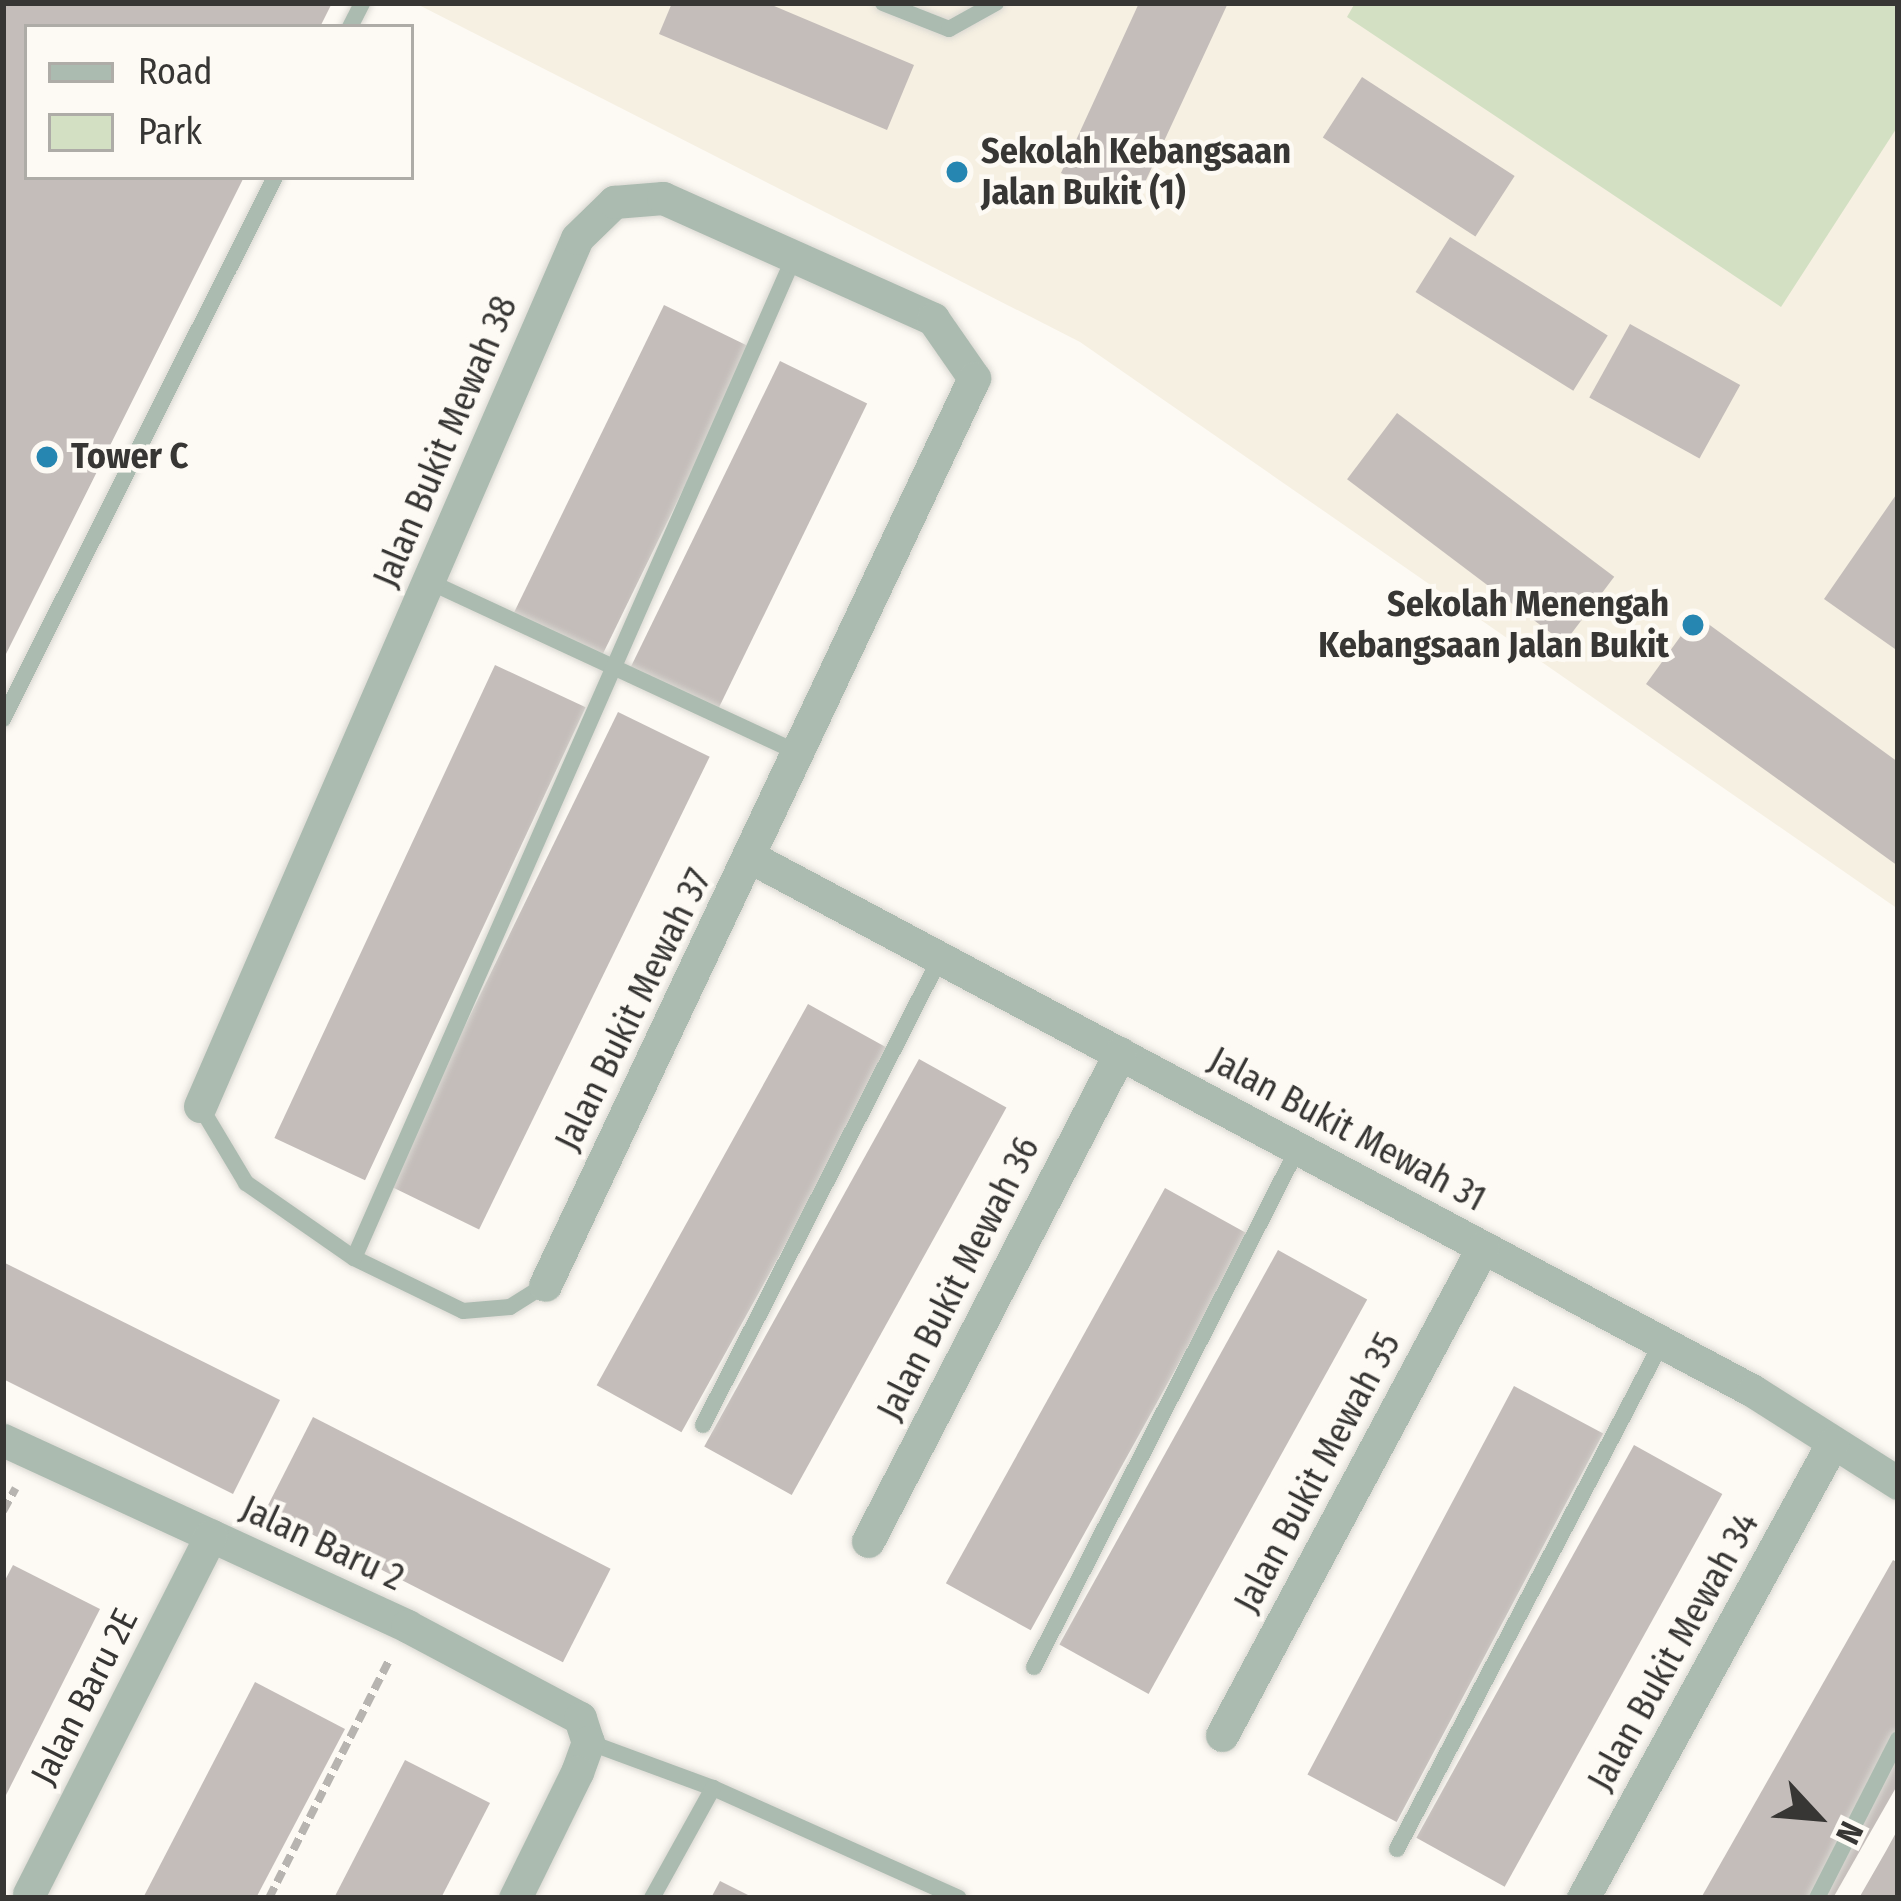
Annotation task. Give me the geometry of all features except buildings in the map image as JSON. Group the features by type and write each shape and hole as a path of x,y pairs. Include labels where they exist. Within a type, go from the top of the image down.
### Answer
{"street":[{"name":"Jalan Bukit Mewah 38","path":"200,1106 577,238 614,202 662,198 933,319 974,378"},
{"name":"Jalan Bukit Mewah 37","path":"545,1285 752,858 974,378"},
{"name":"Jalan Bukit Mewah 31","path":"752,858 1753,1391 1898,1484"},
{"name":"Jalan Bukit Mewah 36","path":"868,1541 1120,1053"},
{"name":"Jalan Bukit Mewah 35","path":"1222,1735 1483,1247"},
{"name":"Jalan Baru 2","path":"3,1440 559,1703 580,1718 588,1742"},
{"name":"Jalan Bukit Mewah 34","path":"1583,1898 1832,1444"},
{"name":"Jalan Baru 2E","path":"29,1894 211,1536"},
{"path":"515,1898 588,1742"}],"lane":[{"path":"883,3 949,29 996,3"},
{"path":"3,719 273,180"},
{"path":"354,1258 794,257"},
{"path":"428,581 614,672 800,754"},
{"path":"704,1425 940,958"},
{"name":"Jalan Bukit Mewah 37","path":"200,1106 246,1183 354,1258 463,1312 510,1307 545,1285"},
{"path":"1034,1667 1298,1148"},
{"path":"1397,1849 1662,1342"},
{"path":"1817,1898 1898,1738"},
{"path":"588,1742 713,1788 958,1898"},
{"path":"652,1898 713,1788"}],"path":[{"path":"269,1898 376,1686"}],"shaded area":[{"name":"Sekolah Menengah Kebangsaan Jalan Bukit","path":"415,3 1898,3 1898,909 1080,342"}],"green space":[{"path":"1355,3 1898,3 1898,126 1781,307 1347,17"}],"place":[{"name":"Sekolah Kebangsaan Jalan Bukit (1)","path":"957,172"},
{"name":"Tower C","path":"47,457"},
{"name":"Sekolah Menengah Kebangsaan Jalan Bukit","path":"1693,625"}]}
